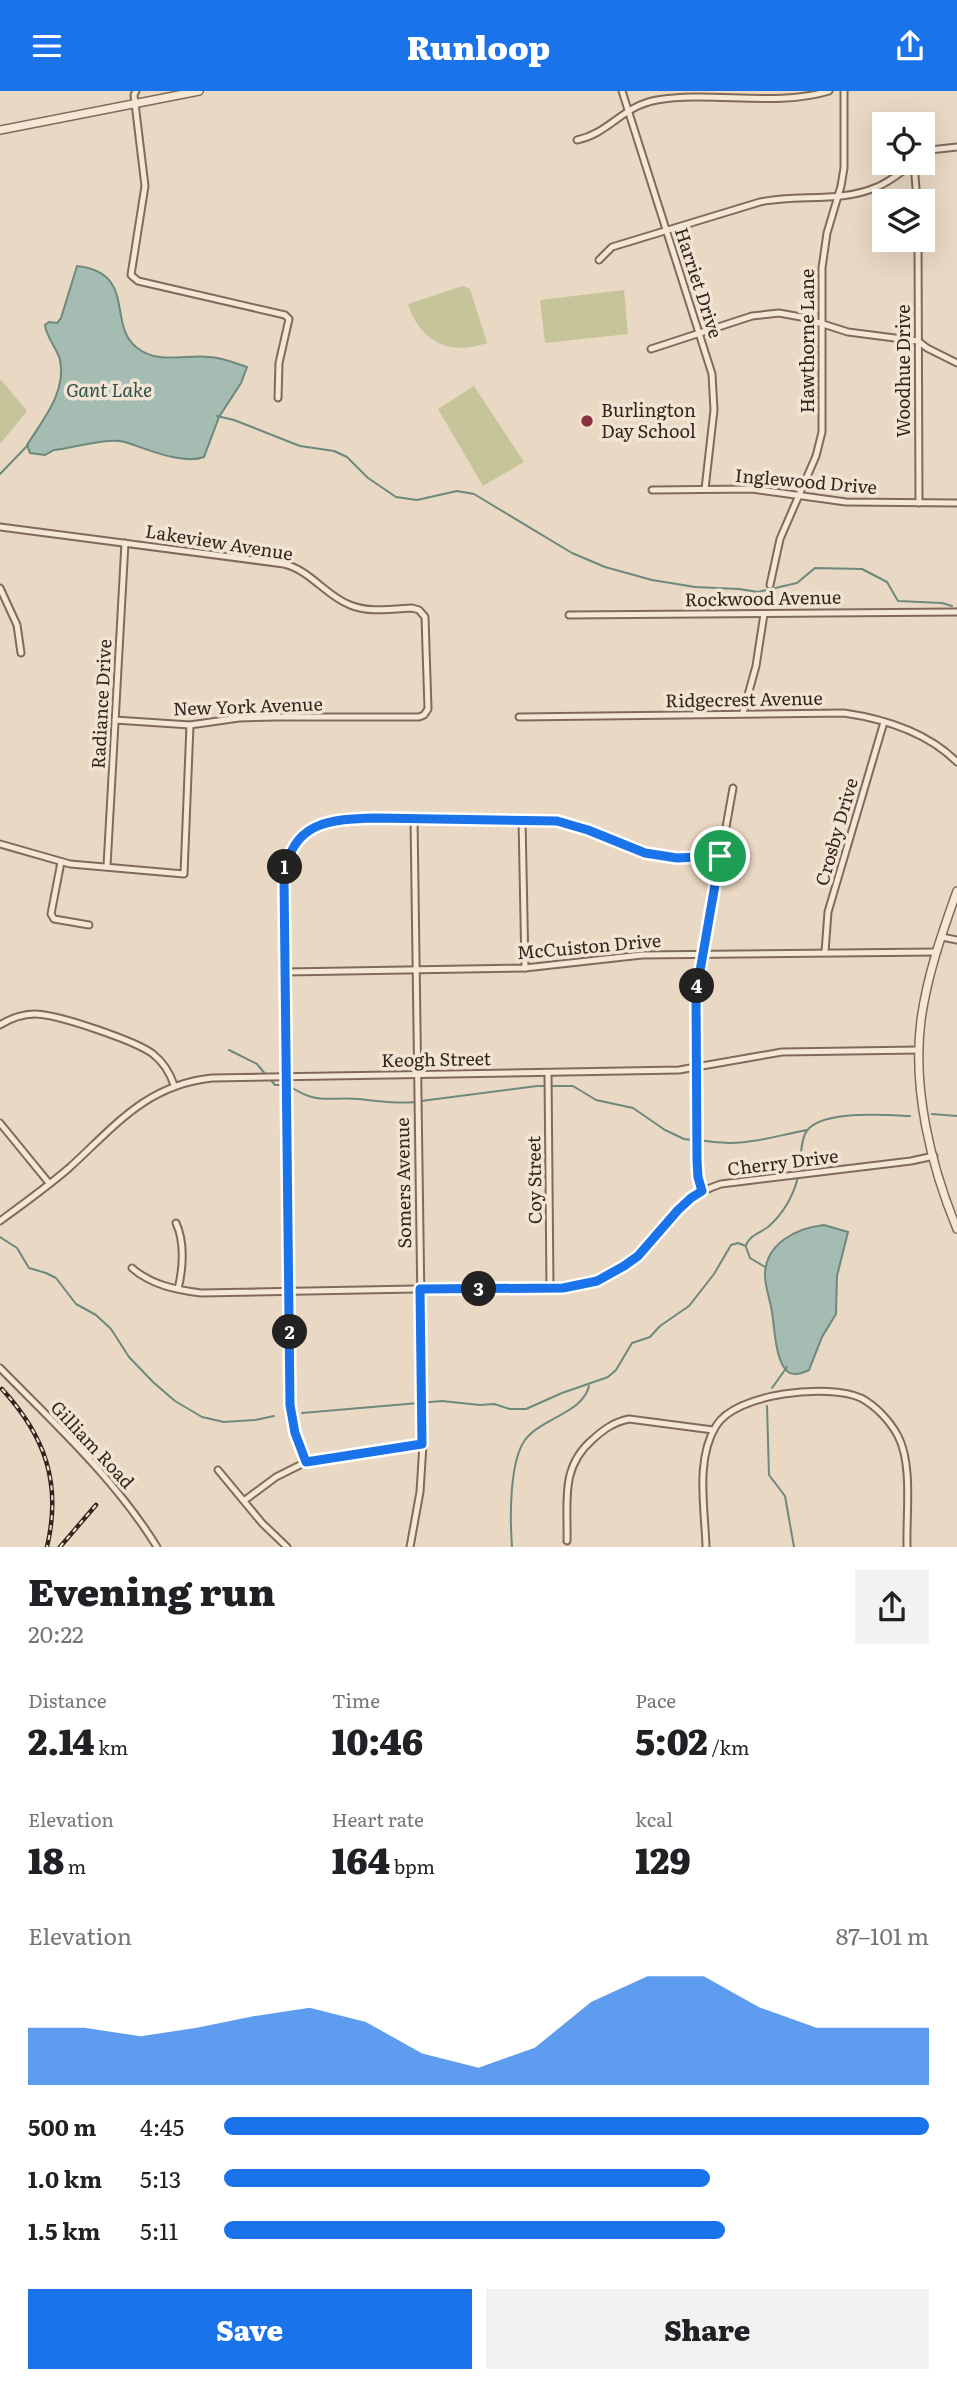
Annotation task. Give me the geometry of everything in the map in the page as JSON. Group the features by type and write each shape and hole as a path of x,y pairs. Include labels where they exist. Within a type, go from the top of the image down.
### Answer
{"street":[{"path":"136,91 135,105 145,185 131,275 138,281 287,317 288,326 279,363 278,398"},
{"path":"0,130 199,91"},
{"name":"Harriet Drive","path":"622,91 712,374 715,396 713,430 705,489"},
{"path":"577,140 593,137 628,110 651,101 672,98 794,96 829,91"},
{"name":"Hawthorne Lane","path":"770,585 780,539 816,456 822,432 824,249 844,168 844,91"},
{"path":"935,149 957,147"},
{"path":"599,260 612,247 776,198 837,196 878,187 896,175"},
{"name":"Woodhue Drive","path":"918,252 919,503"},
{"path":"651,349 764,313 791,314 863,335 918,341 957,363"},
{"name":"Inglewood Drive","path":"652,490 768,489 846,502 957,503"},
{"name":"Lakeview Avenue","path":"0,527 290,565 299,568 341,601 352,606 412,608 422,613 426,627 428,702 424,715"},
{"name":"Radiance Drive","path":"107,866 124,543"},
{"path":"0,588 17,625 21,653"},
{"name":"Rockwood Avenue","path":"569,615 957,612"},
{"path":"743,713 758,658 764,614"},
{"name":"Ridgecrest Avenue","path":"519,717 844,713 884,722 924,737 957,762"},
{"name":"New York Avenue","path":"115,720 190,725 264,717 374,718 424,715"},
{"name":"Crosby Drive","path":"825,952 828,912 884,722"},
{"path":"0,844 61,862 184,874 190,725"},
{"path":"702,1191 697,1161 696,994 733,788"},
{"name":"Somers Avenue","path":"410,1546 421,1492 422,1444 414,818"},
{"path":"522,819 525,968"},
{"path":"306,1462 295,1433 290,1405 284,878 288,858 300,839 315,827 332,820 546,819 573,824 621,845 654,855 677,858 720,856"},
{"path":"61,862 51,914 54,919 89,925"},
{"path":"957,891 923,1003 919,1050 933,1156 957,1229"},
{"path":"942,937 957,940"},
{"name":"McCuiston Drive","path":"286,972 525,968 619,956 937,952"},
{"path":"0,1025 28,1014 53,1016 143,1047 159,1059 174,1085"},
{"name":"Keogh Street","path":"0,1221 135,1109 174,1085 212,1078 655,1071 697,1068 782,1052 919,1050"},
{"name":"Coy Street","path":"548,1073 550,1288"},
{"path":"0,1123 49,1183"},
{"name":"Cherry Drive","path":"132,1268 152,1281 201,1293 576,1286 597,1281 638,1256 691,1198 702,1191 721,1185 933,1156"},
{"path":"176,1223 181,1233 182,1249 178,1289"},
{"name":"Gilliam Road","path":"0,1368 108,1481 134,1512 157,1546"},
{"path":"706,1546 704,1467 713,1430 718,1422 740,1407 771,1396 825,1392 861,1398 889,1422 898,1436 906,1467 907,1546"},
{"path":"567,1541 570,1469 583,1447 599,1433 618,1421 629,1419 713,1430"},
{"path":"245,1500 276,1477 306,1462 422,1444"},
{"path":"218,1470 270,1531 287,1546"}],"shaded area":[{"path":"463,286 470,289 487,343 461,348 438,343 420,328 408,304"},
{"path":"624,290 628,334 545,343 540,300"},
{"path":"0,379 27,411 0,444"},
{"path":"474,386 524,462 483,486 438,409"}],"water":[{"name":"Gant Lake","path":"77,266 96,271 107,278 114,288 128,337 144,352 172,358 215,358 247,367 241,383 219,417 204,457 175,458 118,441 54,450 45,455 30,453 27,445 52,405 60,383 60,360 45,325 49,322 57,323 61,318"},
{"path":"824,1225 848,1232 837,1276 836,1314 822,1337 809,1370 793,1374 784,1367 775,1340 765,1277 766,1265 770,1255 784,1240 803,1230"}],"waterway":[{"path":"217,416 300,446 334,451 347,457 368,478 396,497 417,500 457,491 474,494 572,553 605,567 652,580 695,587 758,592 797,583 815,568 862,569 887,582 898,601 952,606"},
{"path":"0,474 28,445"},
{"path":"229,1050 257,1064 266,1075"},
{"path":"270,1079 275,1085 283,1085"},
{"path":"288,1085 315,1098 415,1102"},
{"path":"421,1101 537,1086 573,1086 596,1100 633,1108 665,1130 693,1140"},
{"path":"932,1114 957,1116"},
{"path":"799,1172 803,1138 812,1126 837,1117 853,1115 910,1116"},
{"path":"699,1140 741,1142 807,1130"},
{"path":"746,1245 753,1236 774,1222 791,1198 798,1177"},
{"path":"0,1237 17,1248 29,1268 56,1278 76,1304 96,1315 111,1329 129,1357 175,1401 202,1417 224,1422 274,1416"},
{"path":"302,1413 442,1401 526,1409 608,1377 616,1370 632,1343 650,1337 660,1326 689,1306 714,1274 731,1245 738,1243 746,1246"},
{"path":"746,1247 750,1258 765,1267"},
{"path":"772,1388 787,1367"},
{"path":"512,1547 513,1476 520,1450 532,1432 579,1403 589,1386"},
{"path":"767,1406 769,1475 785,1496 794,1547"}],"railway":[{"path":"2,1389 29,1425 46,1462 51,1481 52,1502 47,1547"},
{"path":"60,1547 96,1505"}],"place":[{"name":"Burlington Day School","path":"587,421"}],"route":[{"path":"340,819 546,819 573,824 645,853 677,858 720,856 696,994 697,1161 702,1191 678,1210 638,1256 597,1281 563,1288 420,1289 422,1444 306,1462 295,1433 290,1405 284,878 293,848 315,827 340,819"}]}
